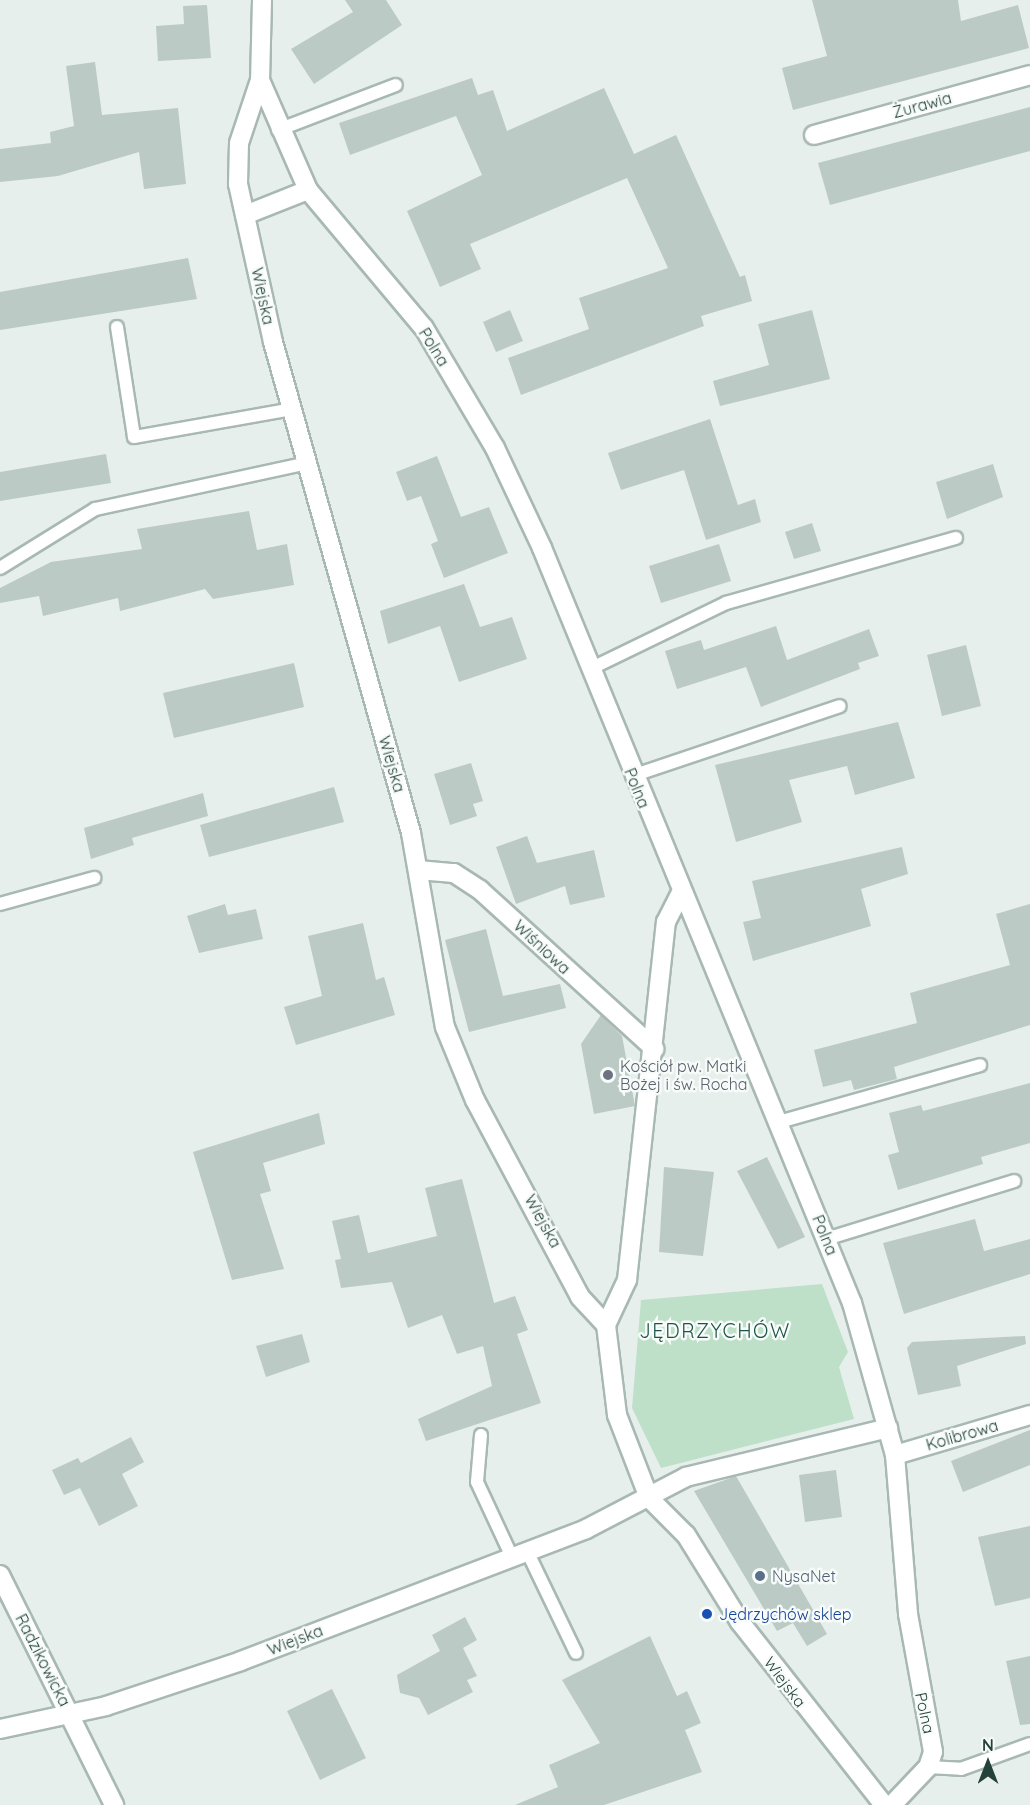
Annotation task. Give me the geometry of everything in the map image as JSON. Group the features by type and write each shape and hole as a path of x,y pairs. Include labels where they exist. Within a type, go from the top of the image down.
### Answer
{"street":[{"name":"Wiejska","path":"262,0 260,80 239,143 238,184 292,409 418,870 428,948 450,1037 475,1100 580,1297 606,1325 617,1415 649,1498 686,1535 740,1622 884,1805"},
{"name":"Żurawia","path":"814,135 1030,75"},
{"name":"Polna","path":"260,80 278,130 308,189 424,328 495,448 592,668 632,776 680,894 826,1239 895,1455 911,1637 933,1752 928,1767"},
{"path":"246,215 308,189"},
{"name":"Wiśniowa","path":"418,870 454,873 480,890 654,1049"},
{"path":"606,1325 627,1280 654,1049 666,922 680,894"},
{"name":"Kolibrowa","path":"895,1455 1030,1415"},
{"path":"649,1498 686,1477 739,1462 888,1428"},
{"name":"Wiejska","path":"70,1714 155,1692 520,1554 649,1498"},
{"name":"Radzikowicka","path":"0,1575 114,1805"},
{"name":"Radzikowicka","path":"0,1728 70,1714"},
{"path":"892,1805 928,1767"}],"lane":[{"path":"278,130 396,86"},
{"path":"117,327 134,437 292,409"},
{"path":"0,568 95,509 307,464"},
{"path":"592,668 726,603 956,538"},
{"path":"632,776 840,706"},
{"path":"0,904 94,878"},
{"path":"778,1122 980,1065"},
{"path":"826,1239 1014,1181"},
{"path":"481,1436 477,1482 576,1653"},
{"path":"928,1767 961,1769 1030,1744"}],"green space":[{"path":"822,1284 848,1352 839,1367 854,1419 661,1468 632,1408 641,1300"}],"building":[{"path":"345,0 386,0 402,25 314,84 291,49 353,12"},
{"path":"812,0 958,0 961,21 1018,5 1029,48 793,110 782,68 827,56"},
{"path":"207,5 211,58 158,61 156,26 184,24 183,6"},
{"path":"95,62 102,115 178,108 186,184 144,189 139,152 58,176 0,182 0,149 51,143 50,132 74,126 66,66"},
{"path":"472,78 478,95 493,90 507,131 604,88 634,154 676,135 740,277 745,275 752,301 701,316 704,326 521,395 508,358 589,329 579,298 668,268 627,178 470,244 481,269 440,287 407,211 482,175 456,116 350,155 339,123"},
{"path":"1030,107 1030,151 830,205 818,163"},
{"path":"188,258 197,299 0,330 0,292"},
{"path":"510,310 523,341 496,352 483,322"},
{"path":"812,310 830,379 720,406 713,381 769,365 758,324"},
{"path":"710,419 738,505 755,499 761,522 706,540 684,470 621,490 608,453"},
{"path":"106,454 111,483 0,501 0,472"},
{"path":"437,456 461,517 489,507 508,553 444,578 431,544 438,541 421,496 407,501 396,472"},
{"path":"993,464 1003,497 947,519 936,482"},
{"path":"249,511 257,550 287,544 294,585 213,599 205,589 120,611 118,598 43,616 39,596 0,603 0,588 51,562 142,549 137,529"},
{"path":"812,523 821,551 794,559 785,532"},
{"path":"719,544 731,581 661,603 649,566"},
{"path":"464,584 480,627 512,617 527,659 459,682 440,626 388,644 380,611"},
{"path":"776,626 787,660 869,629 879,656 858,663 860,669 761,707 746,667 677,689 665,651 701,640 704,650"},
{"path":"966,645 981,706 942,716 927,655"},
{"path":"294,663 304,707 174,738 163,693"},
{"path":"898,722 915,778 855,795 847,766 789,780 802,822 736,842 715,765"},
{"path":"471,763 483,801 473,804 477,816 450,825 434,774"},
{"path":"334,787 344,822 209,857 200,825"},
{"path":"203,793 208,816 132,838 134,845 91,859 84,828"},
{"path":"527,836 537,863 594,850 605,897 570,905 565,886 516,904 496,847"},
{"path":"902,847 908,874 861,889 871,926 753,961 743,922 761,918 752,881"},
{"path":"225,904 228,915 256,909 263,939 199,953 187,916"},
{"path":"1030,904 1030,1025 894,1067 897,1079 854,1090 851,1080 823,1087 814,1050 917,1023 910,993 1010,965 996,914"},
{"path":"363,923 376,980 384,977 395,1015 296,1045 284,1007 322,996 308,936"},
{"path":"486,929 503,996 560,984 566,1008 469,1032 445,940"},
{"name":"Kościół pw. Matki Bożej i św. Rocha","path":"601,1015 622,1036 635,1106 594,1114 581,1044"},
{"path":"1030,1083 1030,1143 981,1157 983,1164 898,1190 888,1155 899,1152 889,1113 921,1105 923,1111"},
{"path":"319,1113 325,1144 263,1163 271,1191 260,1194 284,1269 232,1280 193,1152"},
{"path":"767,1157 805,1237 778,1249 737,1171"},
{"path":"664,1167 714,1172 703,1256 659,1252"},
{"path":"462,1179 494,1303 515,1296 528,1330 517,1334 541,1403 426,1441 418,1419 492,1386 483,1346 457,1354 442,1315 408,1328 392,1282 341,1288 335,1260 341,1259 332,1221 359,1215 368,1253 437,1236 425,1188"},
{"path":"975,1219 984,1251 1030,1239 1030,1274 904,1314 883,1243"},
{"path":"302,1334 310,1362 266,1377 256,1346"},
{"path":"1025,1336 1026,1344 957,1366 961,1386 918,1395 907,1348 912,1342"},
{"path":"1030,1430 1030,1465 963,1492 951,1461"},
{"path":"131,1437 144,1462 122,1474 138,1506 99,1526 80,1488 64,1495 52,1470 78,1458 81,1463"},
{"path":"836,1470 842,1517 805,1522 799,1475"},
{"path":"736,1476 827,1634 807,1646 793,1623 777,1631 694,1491"},
{"path":"1030,1526 1030,1598 995,1606 978,1537"},
{"path":"465,1617 477,1640 463,1648 477,1676 467,1680 473,1692 428,1715 419,1698 400,1693 397,1675 440,1651 432,1635"},
{"path":"650,1636 677,1696 687,1691 701,1723 685,1730 702,1772 604,1805 515,1805 558,1787 549,1765 600,1743 562,1680"},
{"path":"1030,1656 1030,1724 1020,1725 1006,1661"},
{"path":"332,1689 366,1758 320,1780 287,1711"}],"place":[{"name":"Kościół pw. Matki Bożej i św. Rocha","path":"608,1075"},
{"name":"NysaNet","path":"760,1576"},
{"name":"Jędrzychów sklep","path":"707,1614"}],"district":[{"name":"JĘDRZYCHÓW","path":"715,1330"}]}
